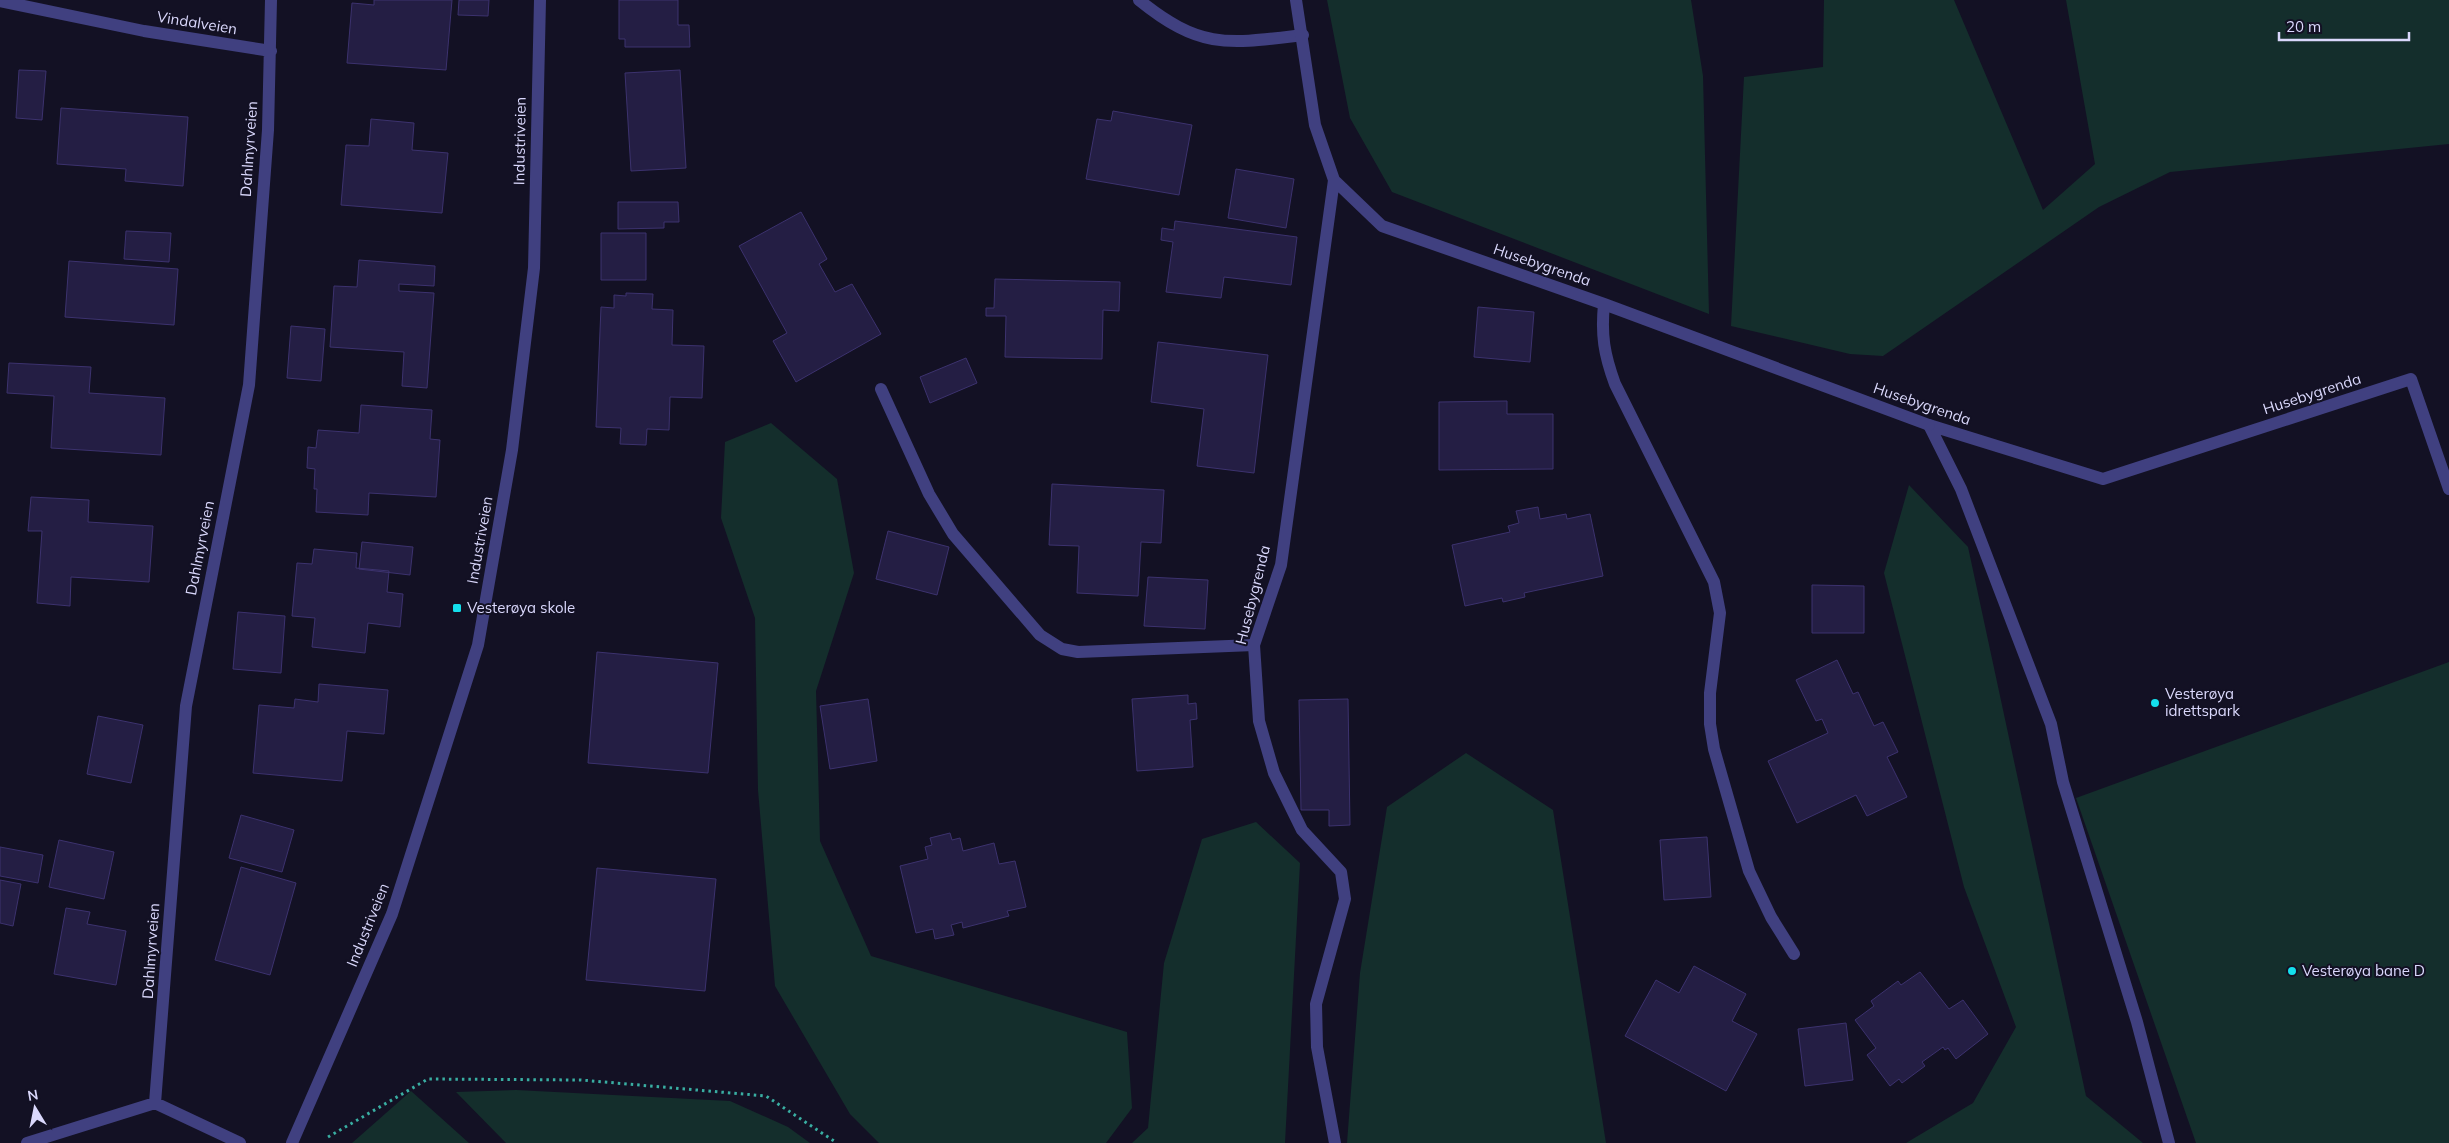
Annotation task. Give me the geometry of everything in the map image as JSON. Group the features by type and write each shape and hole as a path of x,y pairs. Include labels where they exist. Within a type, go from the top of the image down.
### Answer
{"street":[{"name":"Dahlmyrveien","path":"155,1103 186,706 249,386 271,51 271,0"},
{"name":"Industriveien","path":"292,1143 392,914 478,645 512,450 534,268 540,0"},
{"path":"1139,0 1166,21 1194,35 1211,40 1252,42 1303,35"},
{"name":"Husebygrenda","path":"1296,0 1303,35 1315,125 1334,180 1280,565 1254,646 1258,721 1274,773 1302,830 1341,872 1345,899 1316,1004 1317,1047 1335,1143"},
{"name":"Vindalveien","path":"0,1 144,30 271,51"},
{"name":"Husebygrenda","path":"1334,180 1382,226 1604,304 1928,425 2102,479 2411,379 2449,489"},
{"path":"1604,304 1602,339 1604,355 1614,384 1714,582 1720,613 1710,693 1710,724 1714,748 1749,871 1771,917 1794,954"},
{"path":"880,389 930,494 953,534 1040,635 1062,649 1078,652 1254,646"},
{"path":"1928,425 1961,488 2051,724 2063,782 2137,1022 2169,1143"},
{"path":"27,1143 155,1103 240,1143"}],"path":[{"path":"326,1138 428,1079 581,1080 766,1096 837,1143"}],"green space":[{"path":"1327,0 1691,0 1703,76 1709,314 1392,192 1350,118"},
{"path":"1824,0 1954,0 2043,210 2095,164 2066,0 2449,0 2449,144 2170,172 2099,207 1883,356 1850,354 1731,326 1744,77 1823,67"},
{"path":"771,423 837,479 854,573 816,691 820,841 871,956 1127,1032 1132,1108 1106,1143 879,1143 850,1114 775,986 758,790 755,618 721,518 725,442"},
{"path":"1909,485 1968,547 2086,1096 2143,1143 1906,1143 1973,1103 2016,1027 1964,887 1884,573"},
{"name":"Vesterøya bane D","path":"2449,662 2449,1143 2196,1143 2076,798"},
{"path":"1466,753 1553,810 1606,1143 1347,1143 1360,973 1387,807"},
{"path":"1256,822 1300,863 1285,1143 1132,1143 1148,1128 1164,963 1202,839"},
{"path":"516,1090 730,1101 788,1127 810,1143 506,1143 456,1092"},
{"path":"411,1091 469,1143 352,1143"}],"building":[{"path":"374,0 452,0 446,70 347,63 352,3 374,5"},
{"path":"459,0 489,0 488,16 458,15"},
{"path":"619,0 678,0 678,25 689,25 690,47 625,47 625,39 619,39"},
{"path":"19,70 46,71 42,120 16,118"},
{"path":"680,70 686,168 631,171 625,73"},
{"path":"61,108 188,117 183,186 125,181 126,169 57,164"},
{"path":"1113,111 1192,125 1179,195 1086,179 1097,119 1111,121"},
{"path":"371,119 414,123 412,150 448,153 442,213 341,205 346,145 369,146"},
{"path":"1236,169 1294,179 1286,228 1228,218"},
{"path":"618,202 678,202 679,222 664,222 664,228 618,229"},
{"path":"801,212 827,259 819,264 835,292 852,284 881,334 796,382 773,341 787,333 739,246"},
{"path":"1175,221 1297,237 1291,285 1224,277 1221,298 1166,292 1173,242 1161,240 1162,228 1174,230"},
{"path":"126,231 171,233 169,262 124,259"},
{"path":"601,233 646,233 646,280 601,280"},
{"path":"359,260 435,266 434,286 399,284 399,291 434,293 427,388 402,386 404,352 330,347 334,286 357,287"},
{"path":"69,261 178,269 174,325 65,317"},
{"path":"995,279 1120,282 1119,311 1103,310 1102,359 1005,357 1006,316 986,316 986,308 994,308"},
{"path":"626,293 653,294 652,309 673,310 672,345 704,346 702,398 670,397 669,430 647,429 646,445 620,444 621,428 596,427 601,307 614,308 614,295 626,296"},
{"path":"1478,307 1534,312 1530,362 1474,357"},
{"path":"291,326 325,329 321,381 287,378"},
{"path":"1158,342 1268,355 1254,473 1197,466 1204,409 1151,402"},
{"path":"966,358 977,383 930,403 920,377"},
{"path":"9,363 91,367 89,393 165,398 161,455 51,448 54,396 7,393"},
{"path":"1507,401 1507,414 1553,414 1553,469 1439,470 1439,402"},
{"path":"361,405 432,410 430,439 440,440 436,497 369,493 368,515 316,512 317,489 314,489 315,469 307,468 308,447 316,448 318,430 359,433"},
{"path":"1052,484 1164,490 1161,543 1141,542 1138,596 1077,593 1079,546 1049,545"},
{"path":"31,497 89,500 88,522 153,526 149,582 71,577 70,606 37,603 42,531 28,531"},
{"path":"1538,507 1540,519 1566,514 1567,519 1590,514 1603,576 1524,593 1525,597 1503,602 1502,598 1465,606 1452,545 1510,532 1508,526 1519,523 1516,511"},
{"path":"888,531 949,547 937,595 876,579"},
{"path":"362,542 413,547 410,575 359,569"},
{"path":"314,549 357,553 356,568 389,571 387,592 403,594 400,627 368,623 365,653 312,647 315,618 292,616 297,563 312,564"},
{"path":"1148,577 1208,580 1205,629 1144,626"},
{"path":"1812,585 1864,586 1864,633 1812,633"},
{"path":"238,612 285,616 281,673 233,669"},
{"path":"597,652 718,663 708,773 588,763"},
{"path":"1837,660 1853,694 1858,692 1874,726 1883,722 1898,752 1887,757 1907,797 1867,816 1856,795 1797,823 1768,761 1828,733 1822,719 1816,721 1796,680"},
{"path":"319,684 388,690 384,734 347,731 342,781 253,773 259,705 294,708 295,699 318,702"},
{"path":"1188,695 1188,704 1196,703 1197,719 1190,720 1193,767 1137,771 1132,699"},
{"path":"868,699 877,761 830,769 820,706"},
{"path":"1348,699 1350,825 1329,826 1329,810 1301,810 1299,700"},
{"path":"98,716 143,725 131,783 87,774"},
{"path":"241,815 294,830 282,872 229,858"},
{"path":"950,833 952,840 960,838 963,851 994,843 999,864 1015,861 1026,907 1007,911 1009,916 963,928 962,922 951,925 954,935 935,939 933,929 916,933 900,866 928,859 925,847 932,845 930,838"},
{"path":"1707,837 1711,897 1664,900 1660,840"},
{"path":"59,840 114,852 104,899 49,887"},
{"path":"0,847 43,855 38,883 0,876"},
{"path":"241,867 296,883 270,975 215,960"},
{"path":"597,868 716,879 705,991 586,980"},
{"path":"0,880 21,884 13,926 0,923"},
{"path":"66,908 90,912 87,924 126,931 116,985 54,974"},
{"path":"1694,966 1746,994 1732,1021 1757,1034 1726,1091 1625,1036 1656,980 1679,993"},
{"path":"1920,972 1949,1009 1963,1000 1988,1034 1956,1059 1948,1048 1945,1050 1943,1047 1922,1062 1925,1066 1902,1083 1899,1079 1890,1086 1867,1055 1876,1048 1855,1020 1874,1006 1871,1001 1898,981 1901,985"},
{"path":"1846,1023 1853,1080 1805,1086 1798,1029"}],"place":[{"name":"Vesterøya skole","path":"457,608"},
{"name":"Vesterøya idrettspark","path":"2155,703"},
{"name":"Vesterøya bane D","path":"2292,971"}]}
